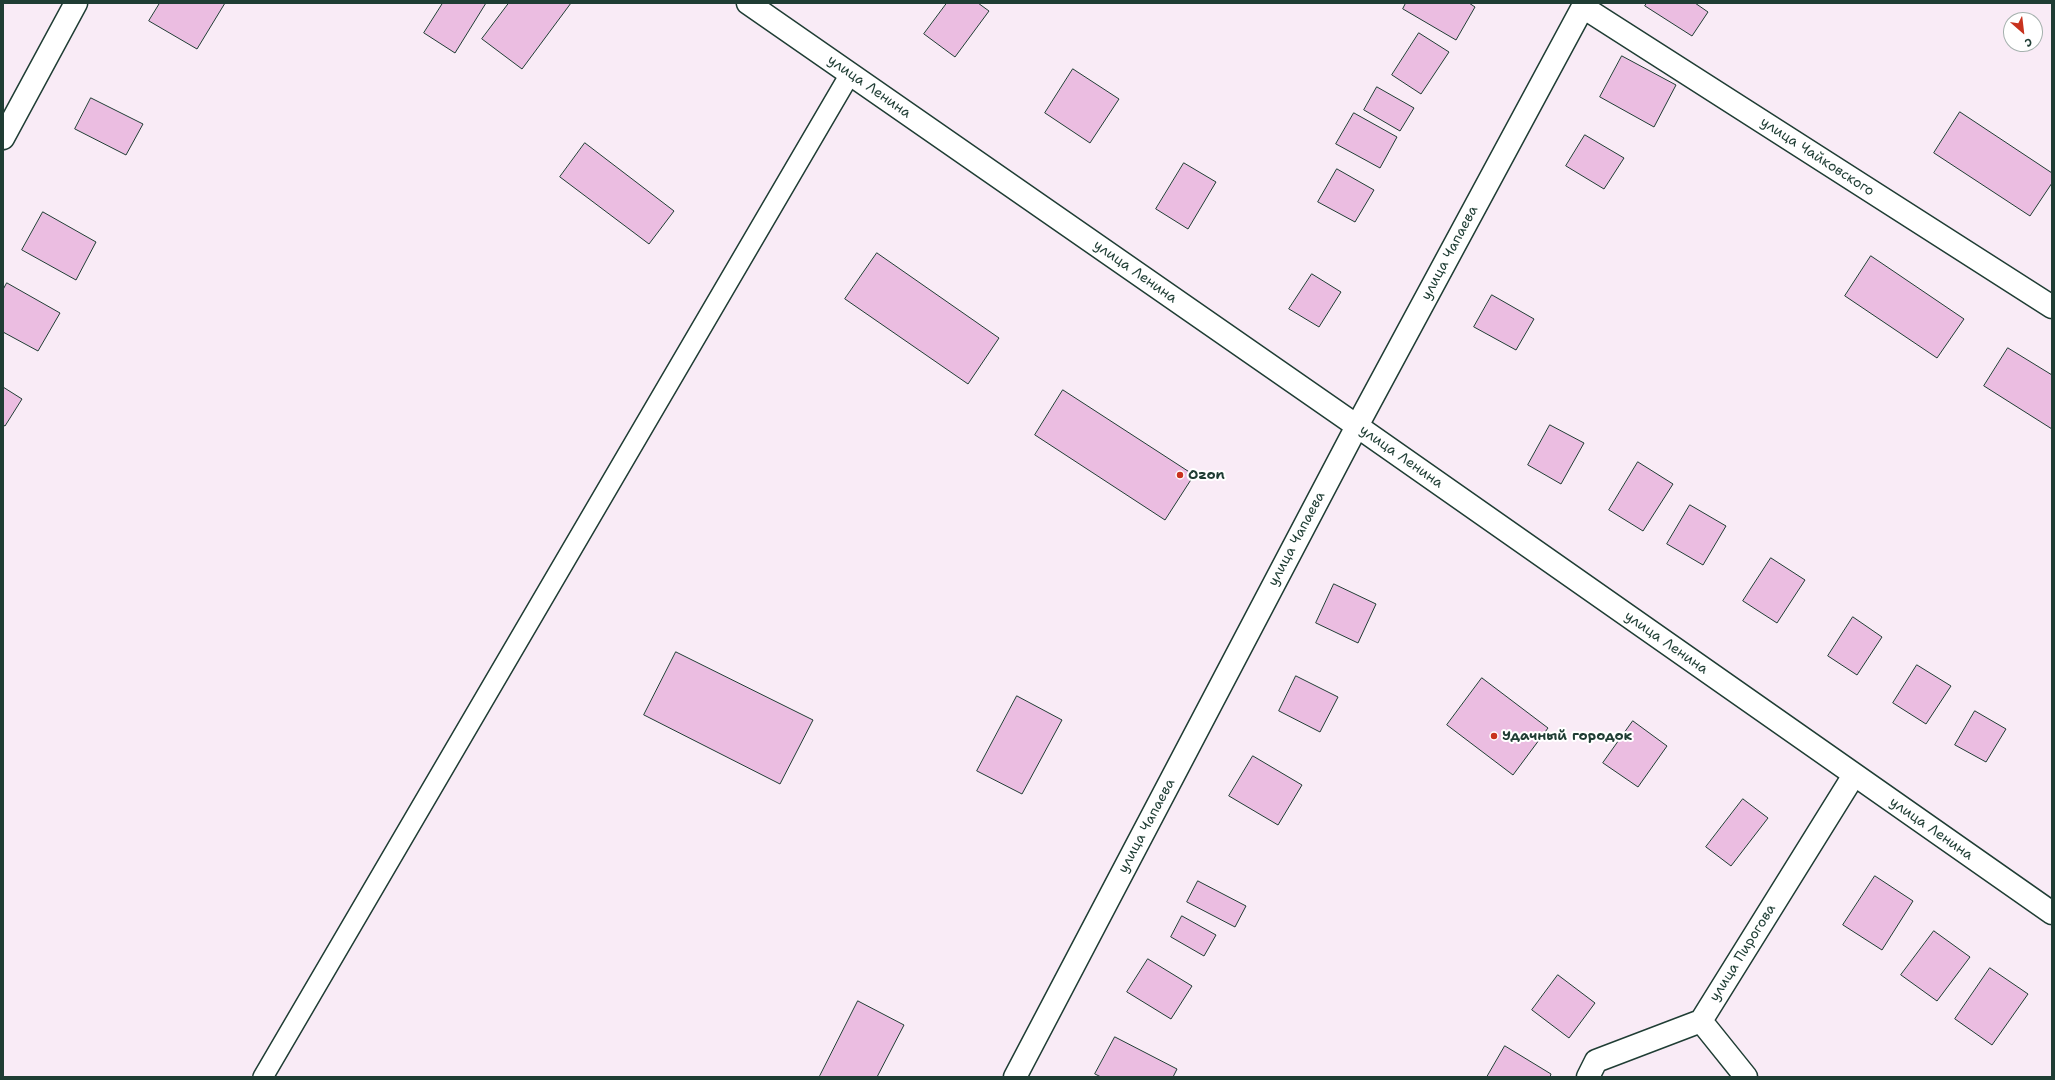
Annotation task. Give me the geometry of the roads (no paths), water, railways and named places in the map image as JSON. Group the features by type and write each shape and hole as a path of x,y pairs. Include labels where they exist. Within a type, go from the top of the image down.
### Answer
{"street":[{"path":"3,138 76,3"},
{"name":"улица Ленина","path":"748,3 1357,426 2052,913"},
{"name":"улица Чайковского","path":"1584,5 2052,307"},
{"name":"улица Чапаева","path":"1015,1077 1357,426 1584,5"},
{"name":"улица Пирогова","path":"1701,1021 1854,775"},
{"path":"1588,1077 1596,1062 1701,1021 1746,1077"}],"lane":[{"path":"263,1077 850,74"}],"place":[{"name":"Ozon","path":"1180,475"},
{"name":"Удачный городок","path":"1494,736"}]}
